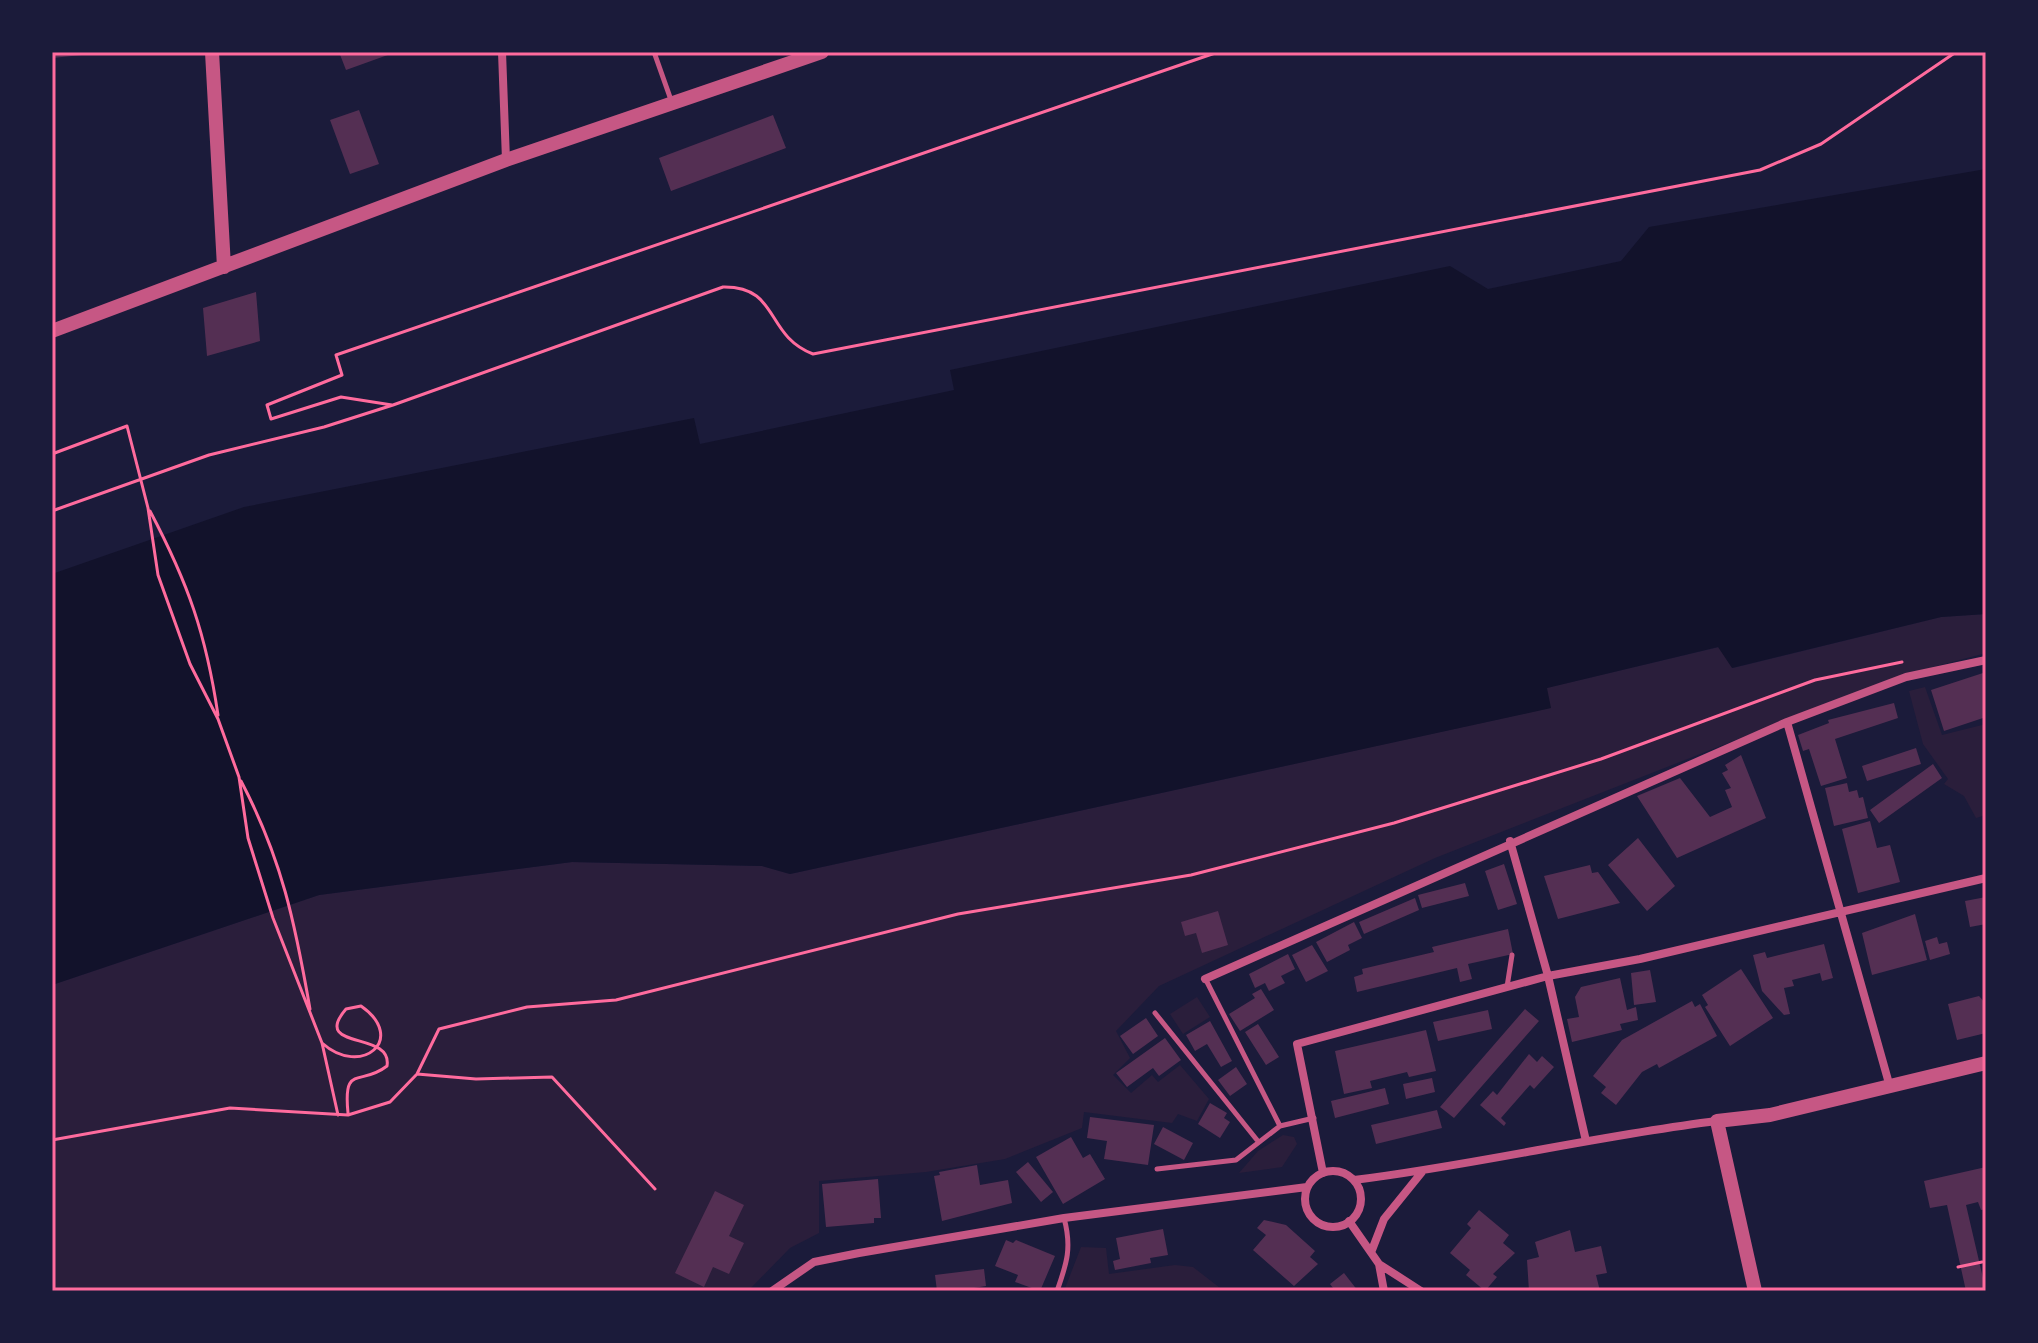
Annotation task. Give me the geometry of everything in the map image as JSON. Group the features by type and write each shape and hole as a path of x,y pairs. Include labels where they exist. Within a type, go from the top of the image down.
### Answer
{"street":[{"path":"212,52 224,267"},
{"path":"502,52 506,160"},
{"path":"52,331 506,160 815,53"},
{"path":"1205,979 1510,841 1787,722 1906,677 1986,660"},
{"path":"1787,722 1843,912 1890,1089"},
{"path":"1510,841 1548,976 1586,1141"},
{"path":"1323,1173 1297,1044 1548,976 1986,878"},
{"path":"772,1291 814,1262 1064,1218 1307,1187 1323,1173 1338,1171 1354,1180 1422,1172 1586,1141 1770,1115 1890,1089 1986,1063"},
{"path":"1717,1121 1755,1291"},
{"path":"1372,1250 1384,1219 1422,1172"},
{"path":"1307,1187 1305,1205 1315,1220 1332,1226 1349,1221 1356,1215 1361,1197 1354,1180"},
{"path":"1349,1221 1372,1250 1379,1264 1384,1291"},
{"path":"1379,1264 1421,1291"}],"lane":[{"path":"654,52 672,105"},
{"path":"1507,987 1512,955"},
{"path":"1205,979 1280,1126"},
{"path":"1155,1013 1257,1140"},
{"path":"1157,1169 1236,1160 1257,1140 1280,1126 1314,1118"},
{"path":"1057,1291 1069,1259 1071,1242 1064,1218"}],"path":[{"path":"393,405 341,397 271,419 267,405 342,375 336,355 1218,52"},
{"path":"52,511 209,455 324,427 393,405 723,287 742,287 759,294 782,335 796,348 813,354 1760,170 1821,144 1956,52"},
{"path":"52,454 127,426 148,508 158,575 190,664 218,719 239,777 268,834 294,915 311,1017"},
{"path":"148,508 181,570 209,653 218,719"},
{"path":"52,1140 230,1108 348,1115 390,1102 417,1074 439,1029 527,1007 616,1000 958,914 1205,871 1394,823 1601,759 1815,680 1908,661"},
{"path":"239,777 248,838 273,918 322,1043 338,1115"},
{"path":"322,1043 343,1057 372,1054 381,1040 377,1022 361,1006 346,1009 340,1019 341,1033 347,1039 376,1045 385,1050 389,1058 387,1066 381,1071 356,1076 350,1082 346,1091 348,1115"},
{"path":"417,1074 476,1079 552,1077 655,1189"},
{"path":"1958,1267 1982,1262"}],"shaded area":[{"path":"1986,169 1986,614 1941,617 1732,668 1718,647 1547,688 1551,708 790,874 762,866 572,862 319,895 52,985 52,574 244,507 694,418 700,444 954,390 950,370 1450,266 1488,289 1621,261 1649,227"},
{"path":"1986,614 1986,653 1899,676 1435,858 1159,986 1116,1031 1130,1058 1113,1075 1131,1093 1152,1075 1158,1082 1180,1065 1209,1099 1197,1121 1178,1114 1172,1123 1084,1112 1082,1128 1005,1159 926,1172 819,1181 819,1233 790,1248 748,1291 52,1291 52,985 319,895 572,862 762,866 790,874 1550,708 1546,688 1719,647 1733,668 1941,617"},
{"path":"1925,687 1942,735 1986,724 1986,815 1976,818 1964,796 1944,784 1948,779 1923,744 1909,691"},
{"path":"1197,997 1210,1017 1183,1034 1170,1014"},
{"path":"1283,1135 1294,1137 1297,1144 1282,1167 1239,1173 1258,1151"},
{"path":"1081,1247 1106,1248 1109,1274 1175,1265 1193,1267 1224,1291 1064,1291"}],"building":[{"path":"52,52 92,52 92,54 52,58"},
{"path":"339,52 396,52 346,70"},
{"path":"359,110 379,164 350,174 330,120"},
{"path":"773,115 786,148 671,191 659,158"},
{"path":"256,292 260,341 207,356 203,308"},
{"path":"1983,673 1986,717 1944,731 1931,690"},
{"path":"1894,703 1898,718 1835,739 1847,778 1821,786 1809,749 1803,751 1798,735 1829,723 1828,720"},
{"path":"1916,748 1921,764 1867,781 1862,766"},
{"path":"1741,755 1766,818 1677,858 1637,796 1680,778 1710,817 1732,807 1725,790 1731,788 1722,773 1728,770 1725,765"},
{"path":"1933,764 1942,778 1879,823 1870,810"},
{"path":"1847,783 1849,792 1857,790 1859,798 1863,797 1868,818 1834,826 1825,788"},
{"path":"1870,821 1877,848 1890,845 1900,882 1858,893 1842,829"},
{"path":"1638,838 1675,886 1647,911 1608,865"},
{"path":"1504,864 1517,904 1498,910 1485,871"},
{"path":"1590,865 1592,873 1598,872 1620,903 1558,919 1544,876"},
{"path":"1465,883 1469,896 1422,908 1418,895"},
{"path":"1986,897 1986,924 1970,927 1965,901"},
{"path":"1415,898 1419,910 1364,934 1359,922"},
{"path":"1218,911 1228,945 1202,953 1196,933 1185,936 1181,922"},
{"path":"1915,914 1927,960 1872,975 1862,933"},
{"path":"1354,922 1362,938 1348,945 1350,950 1327,962 1316,942"},
{"path":"1508,929 1513,954 1468,964 1472,979 1460,982 1457,968 1357,992 1354,977 1363,974 1362,969 1434,952 1432,947"},
{"path":"1937,937 1939,944 1947,942 1950,954 1930,960 1925,941"},
{"path":"1824,944 1833,978 1822,981 1820,973 1792,980 1794,986 1784,988 1790,1014 1784,1015 1762,991 1753,955 1765,952 1767,958"},
{"path":"1312,945 1328,971 1306,982 1292,955"},
{"path":"1288,954 1295,969 1281,976 1285,983 1269,991 1265,983 1255,988 1249,974"},
{"path":"1741,969 1773,1018 1730,1046 1705,1007 1708,1005 1702,995"},
{"path":"1650,970 1656,1002 1634,1005 1631,973"},
{"path":"1620,978 1627,1010 1636,1007 1638,1020 1620,1024 1622,1030 1572,1042 1567,1019 1579,1017 1575,997 1581,987"},
{"path":"1261,989 1274,1010 1240,1031 1229,1014 1255,998 1252,994"},
{"path":"1979,996 1986,1004 1986,1033 1957,1040 1948,1004"},
{"path":"1692,1001 1695,1007 1700,1004 1717,1036 1659,1068 1657,1064 1642,1072 1616,1105 1601,1093 1606,1087 1593,1076 1622,1040"},
{"path":"1525,1009 1539,1021 1454,1118 1440,1107"},
{"path":"1488,1010 1492,1029 1438,1041 1433,1022"},
{"path":"1146,1018 1158,1036 1133,1054 1120,1036"},
{"path":"1210,1021 1232,1061 1221,1067 1207,1044 1195,1051 1186,1035"},
{"path":"1258,1024 1279,1057 1266,1065 1245,1032"},
{"path":"1426,1030 1436,1071 1409,1077 1407,1072 1370,1081 1372,1088 1344,1094 1335,1051"},
{"path":"1165,1038 1181,1060 1159,1076 1153,1068 1127,1087 1116,1073"},
{"path":"1529,1054 1537,1062 1542,1056 1554,1067 1534,1089 1530,1085 1501,1118 1506,1123 1504,1126 1480,1105 1493,1091 1497,1095"},
{"path":"1236,1067 1247,1084 1230,1096 1218,1080"},
{"path":"1432,1078 1435,1092 1406,1099 1403,1084"},
{"path":"1385,1088 1389,1104 1335,1118 1331,1101"},
{"path":"1210,1103 1227,1113 1224,1118 1230,1122 1220,1138 1198,1124"},
{"path":"1437,1110 1442,1128 1376,1144 1371,1125"},
{"path":"1090,1117 1154,1125 1148,1165 1104,1159 1107,1141 1087,1138"},
{"path":"1163,1127 1193,1143 1184,1160 1154,1144"},
{"path":"1071,1137 1083,1158 1090,1154 1105,1179 1063,1204 1036,1157"},
{"path":"1028,1162 1053,1192 1041,1202 1016,1172"},
{"path":"977,1165 980,1185 1008,1180 1012,1203 942,1221 934,1176 940,1175 939,1172"},
{"path":"1986,1167 1986,1209 1981,1210 1978,1202 1966,1205 1986,1291 1966,1291 1947,1205 1930,1208 1924,1181"},
{"path":"878,1179 881,1218 874,1218 874,1223 826,1227 822,1184"},
{"path":"715,1191 744,1205 729,1236 744,1243 729,1274 713,1267 704,1287 675,1273"},
{"path":"1479,1210 1509,1235 1503,1243 1515,1253 1493,1274 1497,1277 1485,1291 1466,1275 1470,1270 1450,1253 1471,1228 1467,1224"},
{"path":"1264,1220 1286,1225 1315,1251 1310,1257 1318,1264 1294,1286 1253,1250 1266,1235 1257,1228"},
{"path":"1163,1229 1168,1255 1150,1258 1151,1263 1115,1270 1113,1261 1120,1259 1116,1238"},
{"path":"1570,1230 1575,1252 1601,1246 1607,1273 1596,1275 1600,1291 1529,1291 1527,1260 1539,1257 1535,1242"},
{"path":"1006,1240 1013,1243 1016,1240 1055,1256 1040,1291 1015,1282 1018,1275 995,1266"},
{"path":"984,1269 986,1286 974,1288 975,1291 937,1291 935,1275"},
{"path":"1344,1273 1358,1291 1329,1291 1333,1288 1330,1284"}]}
